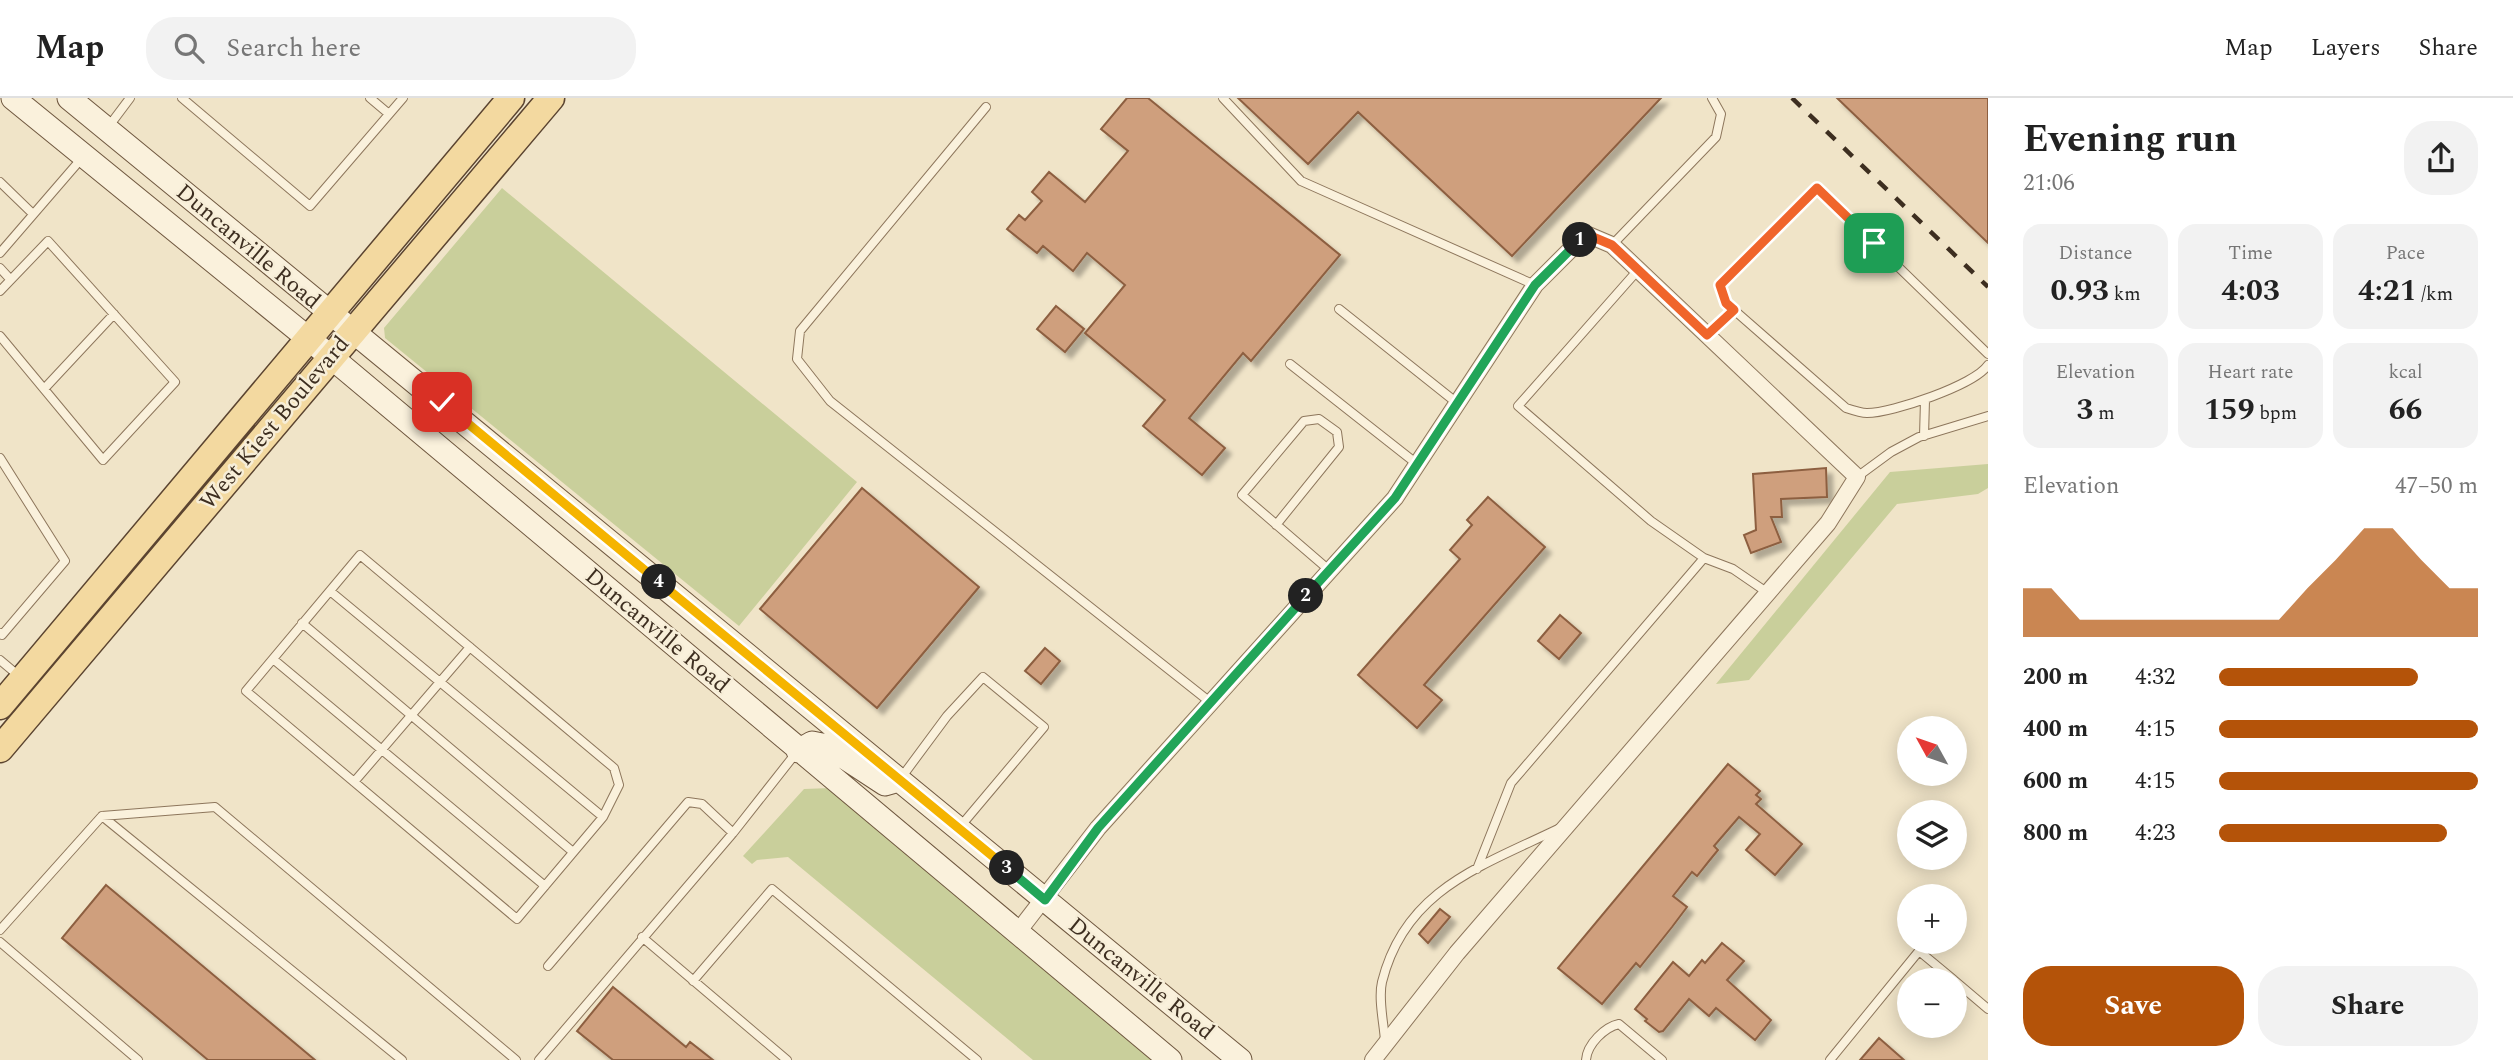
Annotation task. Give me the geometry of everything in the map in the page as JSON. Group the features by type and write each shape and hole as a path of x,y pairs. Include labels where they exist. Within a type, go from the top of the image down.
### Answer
{"main road":[{"name":"Duncanville Road","path":"13,98 331,357 797,751 1170,1060"},
{"name":"Duncanville Road","path":"69,98 351,333 442,402 1240,1060"},
{"name":"West Kiest Boulevard","path":"0,706 511,98"},
{"name":"West Kiest Boulevard","path":"0,749 351,333 536,103"},
{"path":"84,156 106,129"},
{"path":"797,751 822,716"},
{"path":"797,751 812,743 827,746 885,784 900,780"}],"street":[{"path":"1017,933 1098,828 1395,498 1535,285 1586,234 1612,245 1857,477 1828,523 1457,953 1373,1060"}],"lane":[{"path":"106,129 130,98"},
{"path":"182,98 310,206 403,98"},
{"path":"370,98 390,114"},
{"path":"1223,98 1301,181 1535,285"},
{"path":"1612,245 1716,137 1721,114 1712,98"},
{"path":"986,107 800,331 797,359 830,401 1210,702"},
{"path":"0,253 84,156"},
{"path":"0,182 33,214"},
{"path":"1988,354 1817,188 1720,285 1726,303 1846,408 1867,413 1925,400 1981,376 1988,365"},
{"path":"0,291 48,241 175,382 103,460 0,336"},
{"path":"0,268 10,279"},
{"path":"1638,270 1518,406 1651,521 1704,558 1733,569 1768,593"},
{"path":"1339,309 1457,403"},
{"path":"1707,335 1734,310"},
{"path":"44,389 114,314"},
{"path":"1290,364 1417,464"},
{"path":"1924,436 1925,400"},
{"path":"1857,477 1891,452 1924,436 1988,416"},
{"path":"1276,525 1339,447 1337,432 1319,419 1304,421 1242,495 1276,525 1329,570"},
{"path":"0,458 65,561 2,635 0,633"},
{"path":"360,555 614,768 619,785 603,817 517,919 246,691 330,591 360,555"},
{"path":"1477,869 1511,783 1704,558"},
{"path":"330,591 603,817"},
{"path":"302,623 573,852"},
{"path":"355,782 470,647"},
{"path":"273,659 544,886"},
{"path":"0,660 23,680"},
{"path":"900,780 947,716 983,677 1044,727 960,828"},
{"path":"539,1060 733,833 797,751"},
{"path":"548,966 688,802 702,804 733,833"},
{"path":"0,930 102,816 215,807 516,1060"},
{"path":"102,816 402,1060"},
{"path":"1385,1044 1381,985 1402,929 1442,888 1569,823"},
{"path":"694,981 772,889 977,1060"},
{"path":"642,937 787,1060"},
{"path":"0,943 138,1060"},
{"path":"1905,968 1919,951 1939,968"},
{"path":"1830,1060 1897,978"},
{"path":"1967,992 1988,1009"},
{"path":"1586,1060 1586,1052 1608,1026 1619,1024 1662,1060"}],"green space":[{"path":"502,188 857,482 739,626 385,338 384,328"},
{"path":"1988,464 1988,488 1978,494 1897,504 1749,680 1716,684 1890,472"},
{"path":"831,788 1159,1060 1033,1060 788,857 757,860 752,864 743,856 804,789"}],"building":[{"path":"1127,98 1148,98 1340,255 1251,361 1243,353 1189,418 1225,448 1202,475 1143,426 1165,400 1085,333 1125,285 1087,253 1073,271 1043,246 1037,253 1007,229 1019,215 1025,220 1042,201 1032,192 1049,172 1085,202 1128,151 1101,129"},
{"path":"1238,98 1661,98 1512,256 1358,112 1308,164"},
{"path":"1837,98 1988,98 1988,243"},
{"path":"1056,306 1084,329 1065,352 1037,329"},
{"path":"1826,468 1827,497 1781,499 1782,517 1771,517 1781,542 1751,553 1744,535 1756,530 1753,474"},
{"path":"862,488 979,587 877,708 760,609"},
{"path":"1488,497 1545,547 1424,685 1442,700 1417,728 1358,675 1460,559 1450,550 1472,525 1467,520"},
{"path":"1560,615 1581,633 1559,659 1538,641"},
{"path":"1045,648 1060,661 1041,684 1025,671"},
{"path":"1728,764 1760,791 1756,795 1761,799 1756,804 1802,844 1775,875 1746,850 1760,834 1739,817 1714,846 1718,850 1697,876 1692,872 1673,896 1687,907 1640,967 1636,963 1602,1004 1558,968"},
{"path":"106,885 315,1060 208,1060 62,938"},
{"path":"1440,909 1450,917 1428,943 1419,934"},
{"path":"1722,943 1744,961 1727,980 1771,1020 1755,1040 1716,1008 1709,1016 1689,999 1663,1031 1659,1032 1645,1021 1647,1019 1635,1009 1673,962 1689,976 1702,960 1705,963"},
{"path":"613,987 686,1047 690,1042 713,1060 613,1060 577,1031"},
{"path":"1879,1038 1904,1060 1860,1060"}],"railway":[{"path":"1792,98 1988,287"}],"route":[{"path":"442,402 1045,900 1098,828 1395,498 1535,285 1586,234 1612,245 1707,335 1734,310 1726,303 1720,285 1817,188 1874,243"}]}
